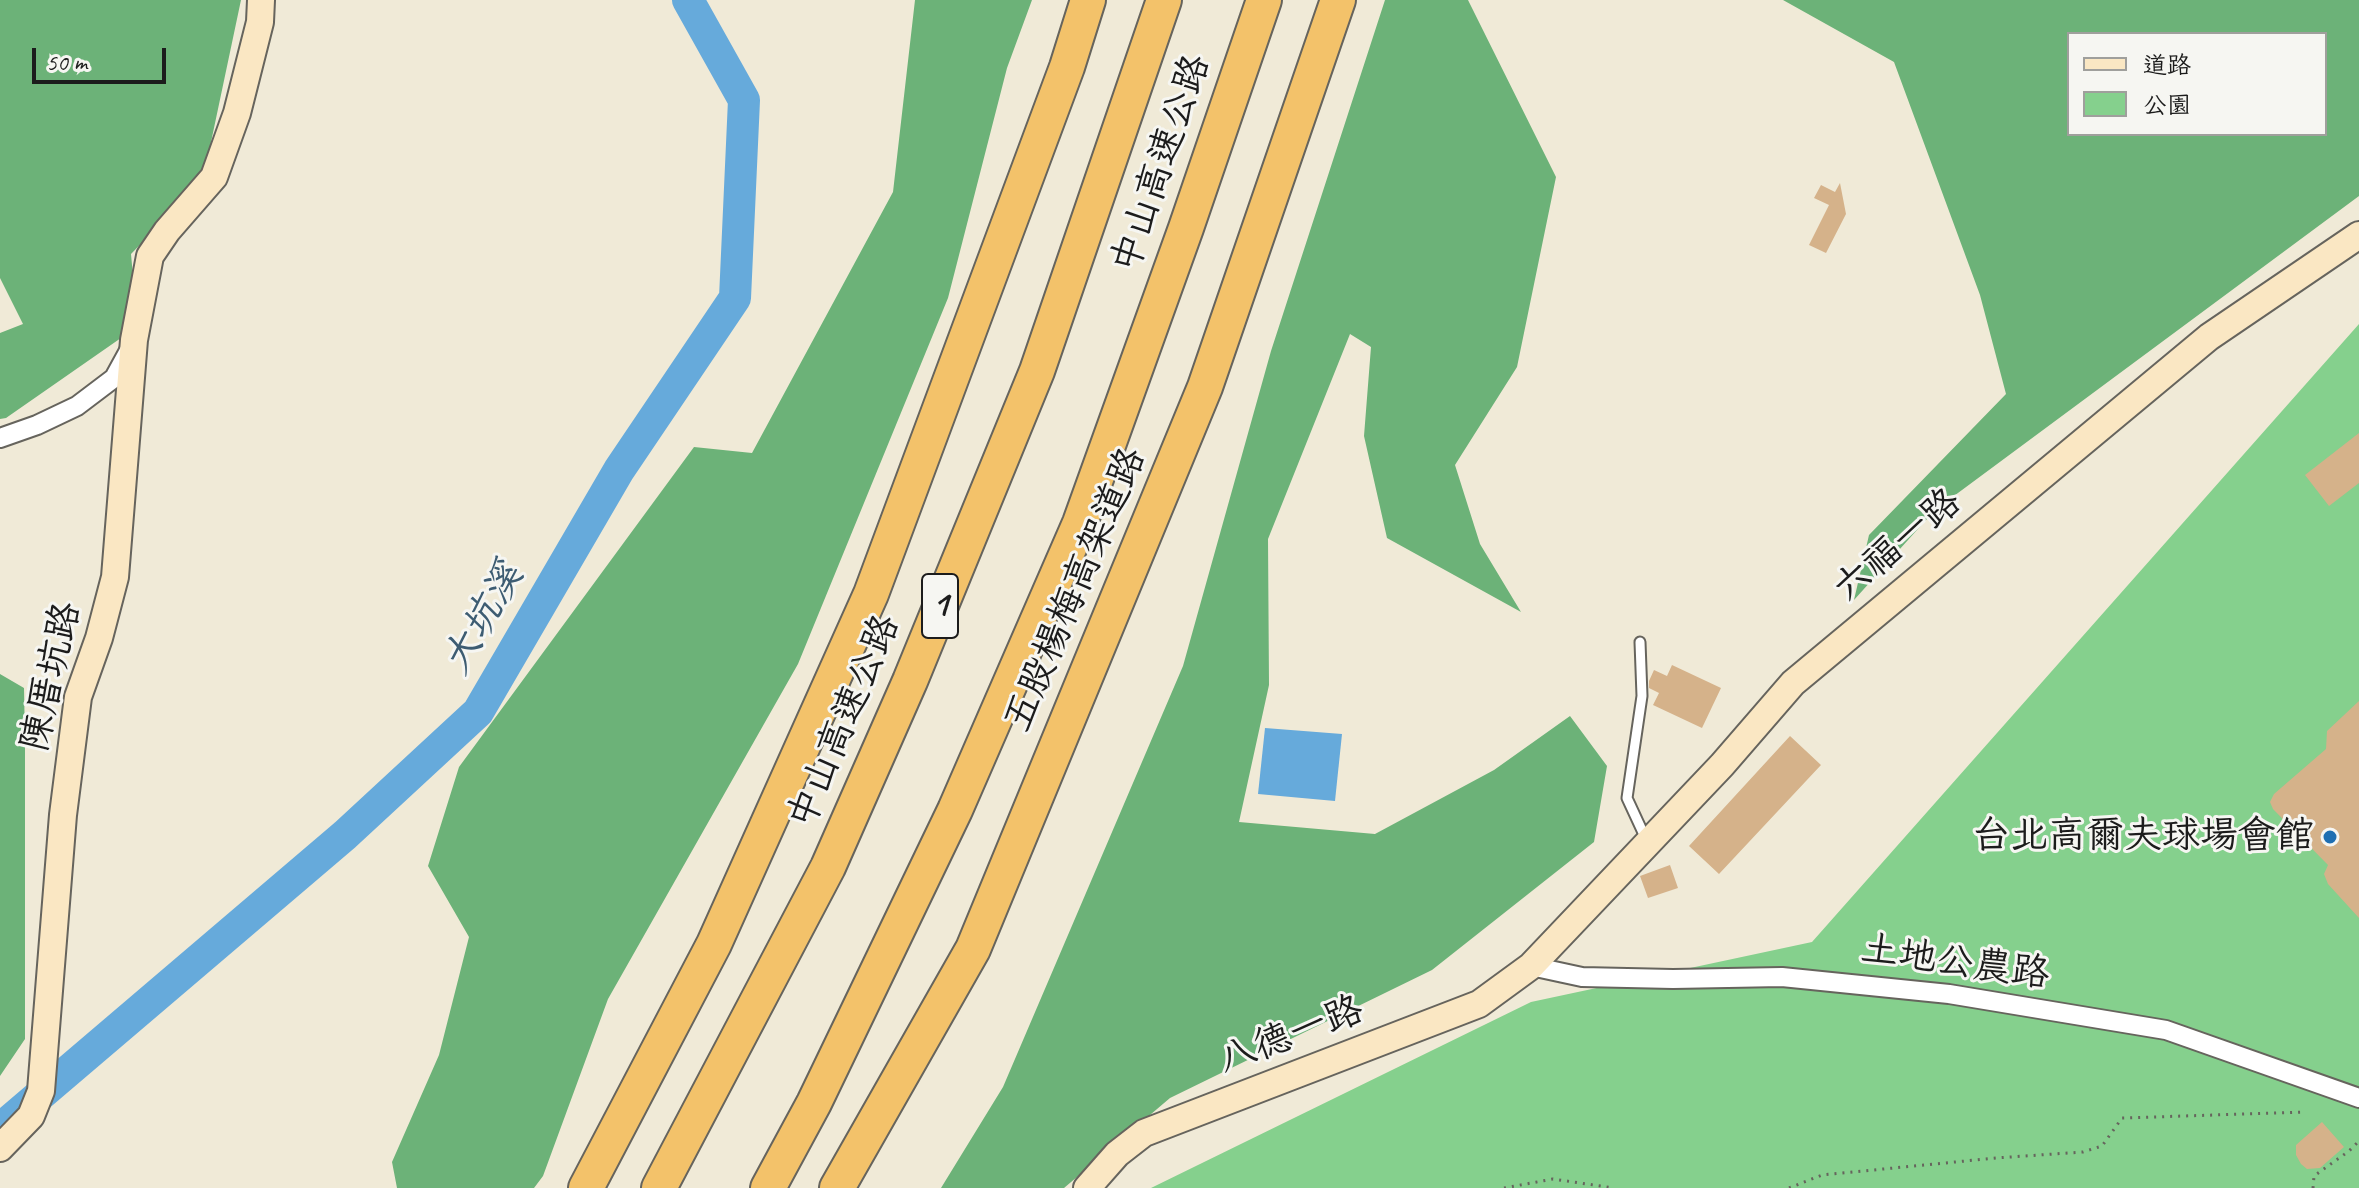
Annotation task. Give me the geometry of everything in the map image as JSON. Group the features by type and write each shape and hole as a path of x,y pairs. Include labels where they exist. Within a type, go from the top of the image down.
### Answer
{"highway":[{"name":"1","path":"586,1188 714,944 871,594 1067,67 1088,0"},
{"name":"中山高速公路","path":"659,1188 828,867 910,681 1037,371 1164,0"},
{"name":"中山高速公路","path":"768,1188 814,1103 955,810 1080,523 1264,0"},
{"name":"五股楊梅高架道路","path":"837,1188 973,949 1205,387 1338,0"}],"street":[{"name":"陳厝坑路","path":"0,1148 31,1116 40,1091 65,800 78,697 99,638 115,577 134,340 150,256 167,231 214,177 237,113 260,22 261,0"},
{"name":"六福一路","path":"1531,966 1722,765 1793,683 2209,337 2359,235"},
{"path":"0,438 77,406 114,378 134,340"},
{"name":"土地公農路","path":"1531,966 1582,977 1673,979 1775,976 1949,994 2166,1030 2359,1098"},
{"name":"八德一路","path":"1087,1188 1117,1154 1144,1133 1479,1004 1531,966"}],"lane":[{"path":"1640,642 1642,696 1627,798 1648,842"}],"path":[{"path":"1789,1188 1822,1175 2083,1152 2102,1146 2122,1118 2306,1112"},
{"path":"2313,1188 2314,1176 2359,1141"},
{"path":"1504,1188 1553,1179 1614,1188"}],"green space":[{"path":"0,0 241,0 203,180 131,254 136,310 131,331 6,418 0,419 0,333 23,324 0,278"},
{"path":"915,0 1032,0 1007,68 948,298 798,664 608,999 543,1176 534,1188 397,1188 392,1162 439,1055 469,937 428,866 459,767 694,447 752,453 893,192"},
{"path":"1385,0 1468,0 1556,177 1517,367 1455,465 1480,544 1521,612 1387,538 1364,436 1371,347 1350,334 1268,539 1269,685 1239,822 1375,834 1494,770 1570,716 1607,766 1594,842 1432,970 1170,1098 1064,1188 941,1188 1003,1087 1183,666 1271,351"},
{"path":"1783,0 2359,0 2359,196 1935,510 1854,600 1869,535 2006,394 1980,295 1894,62"},
{"path":"2359,324 2359,1188 1151,1188 1531,1002 1812,942"},
{"path":"0,674 24,688 25,1039 0,1076"}],"water":[{"path":"1265,728 1342,734 1335,801 1258,794"}],"building":[{"path":"1840,183 1846,214 1826,253 1809,245 1829,205 1814,198 1821,185 1835,192"},
{"path":"2359,433 2359,483 2329,506 2305,475"},
{"path":"1672,665 1721,688 1702,728 1653,705 1659,693 1649,688 1654,670 1667,676"},
{"name":"台北高爾夫球場會館","path":"2359,701 2359,918 2328,884 2324,874 2328,865 2273,809 2270,802 2274,794 2326,749 2327,731"},
{"path":"1790,736 1821,765 1719,874 1689,846"},
{"path":"1670,865 1678,888 1648,898 1640,876"},
{"path":"2322,1122 2344,1147 2320,1168 2307,1169 2296,1155 2296,1145"}],"waterway":[{"name":"大坑溪","path":"0,1129 345,835 478,712 619,470 735,298 744,100 688,0"}],"place":[{"name":"台北高爾夫球場會館","path":"2330,837"}]}
